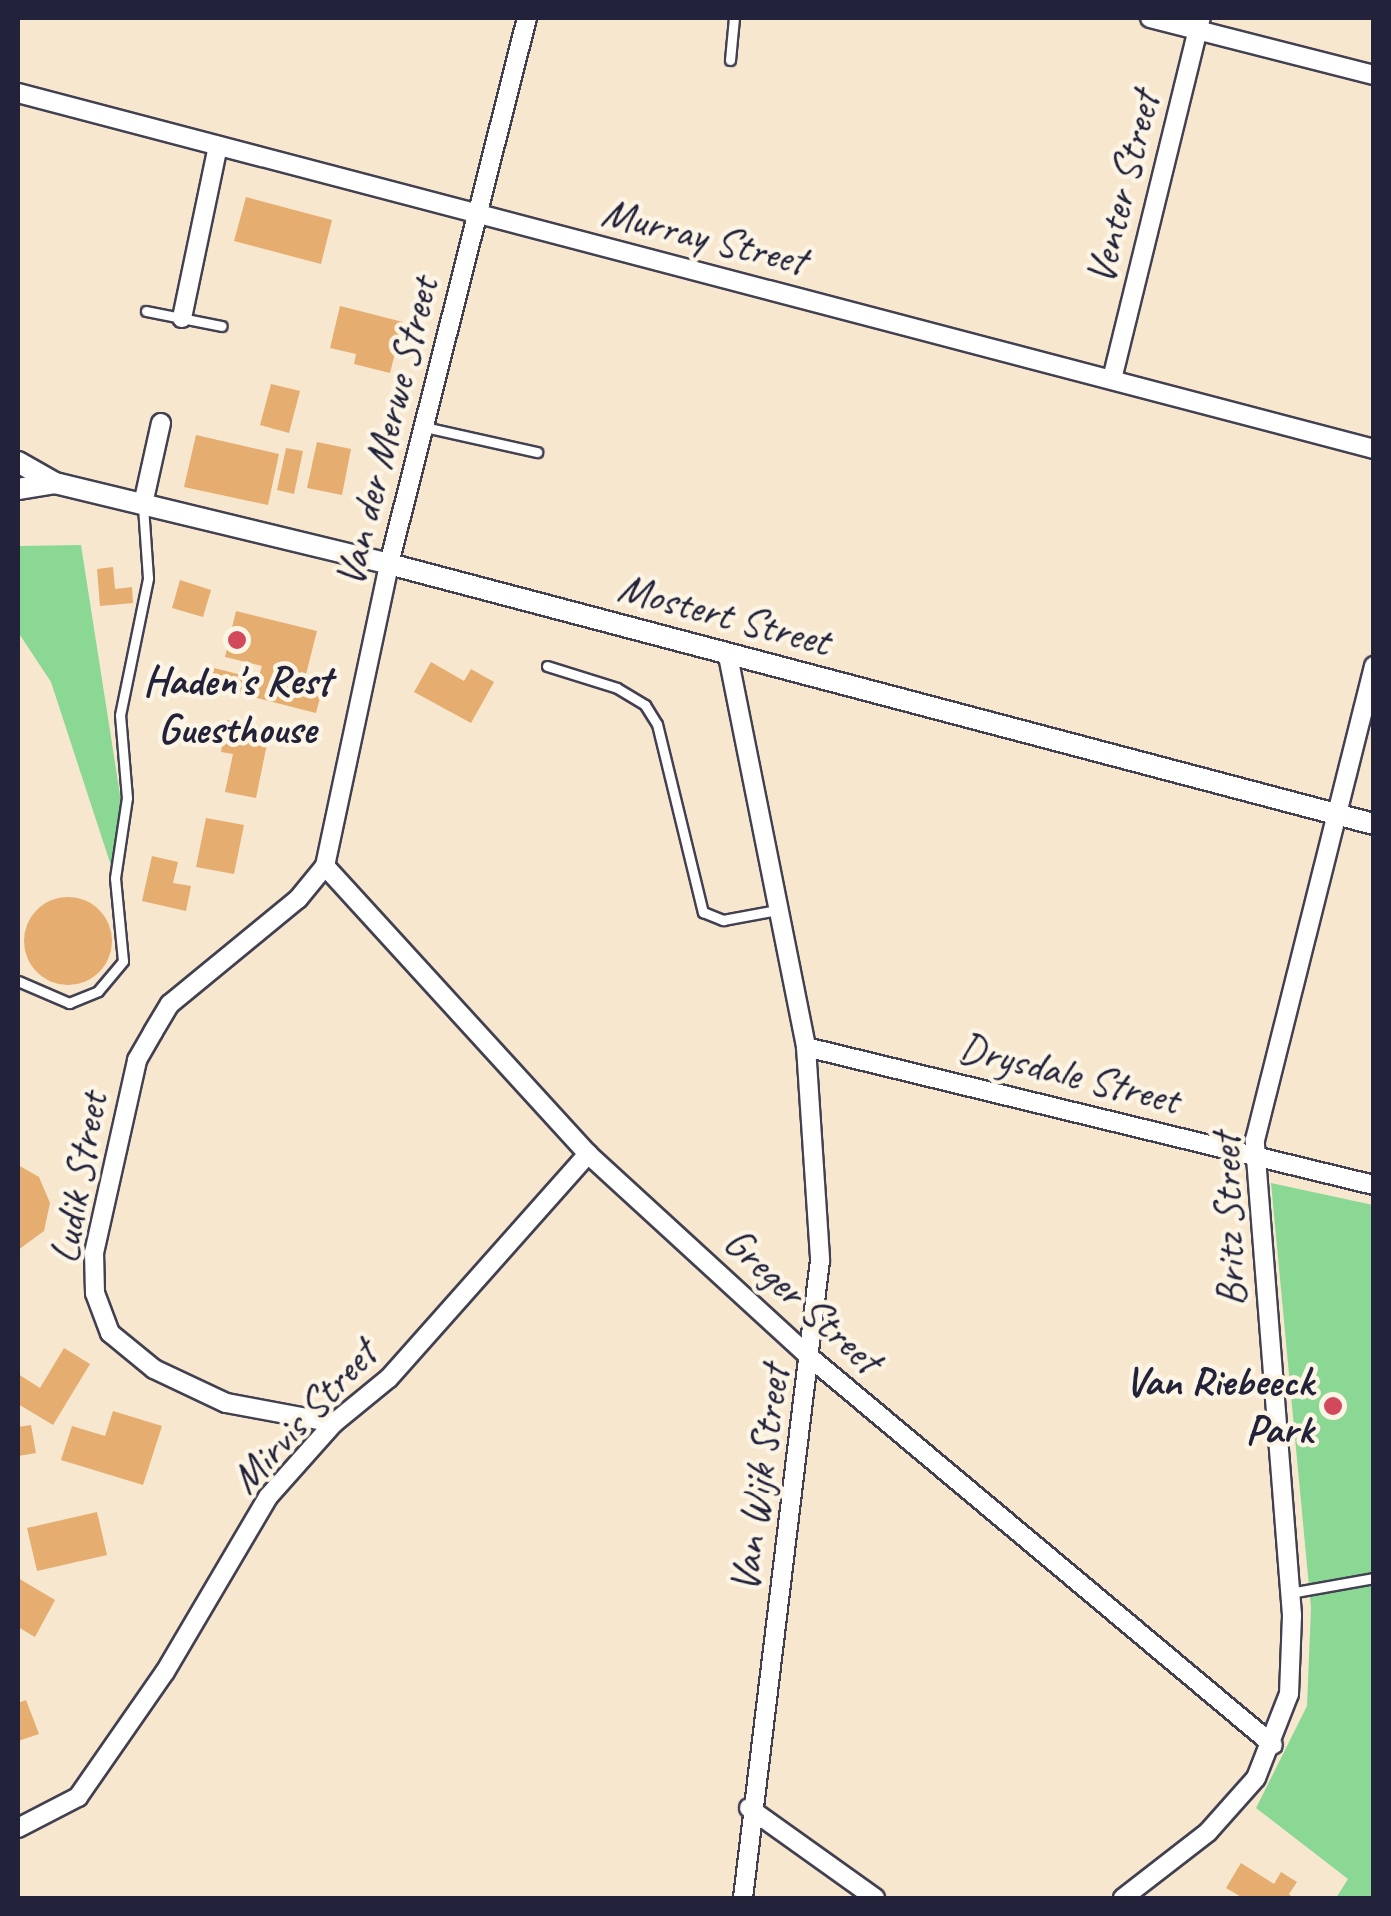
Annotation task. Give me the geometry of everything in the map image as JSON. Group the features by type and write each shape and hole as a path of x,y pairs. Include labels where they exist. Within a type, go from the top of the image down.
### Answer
{"street":[{"name":"Van der Merwe Street","path":"325,866 389,564 527,18"},
{"path":"1150,18 1199,24 1374,74"},
{"name":"Venter Street","path":"1112,375 1199,24"},
{"name":"Murray Street","path":"18,93 475,216 1112,375 1374,449"},
{"path":"182,318 218,146"},
{"path":"143,504 161,423"},
{"name":"Mostert Street","path":"18,462 54,484 389,564 1374,824"},
{"name":"Mostert Street","path":"18,489 54,484"},
{"name":"Van Wijk Street","path":"728,656 806,1047 820,1260 812,1359 749,1808 743,1898"},
{"name":"Britz Street","path":"1123,1898 1208,1832 1256,1778 1272,1745 1288,1694 1290,1593 1256,1156 1258,1114 1374,666"},
{"name":"Greger Street","path":"325,866 588,1154 812,1359 1272,1745"},
{"name":"Ludik Street","path":"325,866 298,899 170,1004 153,1032 137,1060 94,1253 95,1293 110,1334 154,1370 226,1403 334,1423"},
{"name":"Drysdale Street","path":"806,1047 1374,1185"},
{"name":"Mirvis Street","path":"18,1828 78,1797 165,1672 268,1498 334,1423 389,1378 588,1154"},
{"path":"749,1808 875,1898"}],"lane":[{"path":"730,60 734,18"},
{"path":"146,311 222,326"},
{"path":"425,427 537,452"},
{"path":"18,981 70,1003 98,991 122,961 115,878 128,798 120,715 148,578 143,504"},
{"path":"547,666 618,688 644,706 657,724 703,912 723,920 776,910"},
{"path":"1290,1593 1374,1578"}],"green space":[{"path":"81,545 125,827 115,878 51,682 18,632 18,546"},
{"name":"Van Riebeeck Park","path":"1271,1183 1373,1205 1373,1898 1336,1898 1348,1879 1256,1808 1307,1706 1311,1608"}],"building":[{"path":"246,197 332,220 321,264 234,241"},
{"path":"340,306 403,322 390,373 354,364 356,354 330,348"},
{"path":"271,384 300,391 289,433 260,425"},
{"path":"196,435 279,454 268,505 184,487"},
{"path":"317,442 351,449 342,495 307,488"},
{"path":"286,448 303,451 294,494 277,490"},
{"path":"113,567 115,589 132,587 133,603 100,606 97,569"},
{"path":"180,580 211,590 203,617 172,608"},
{"path":"236,611 317,631 304,682 323,686 316,713 210,686 214,668 258,679 262,666 225,657"},
{"path":"431,662 464,681 471,669 494,682 471,723 414,692"},
{"path":"227,720 270,729 256,798 225,792 233,754 221,752"},
{"path":"206,818 244,825 234,874 196,867"},
{"path":"152,856 178,862 173,883 191,886 186,911 142,901"},
{"path":"59,897 77,897 93,904 105,916 112,941 105,966 93,978 77,985 59,985 43,978 31,966 24,950 24,932 31,916 43,904"},
{"path":"18,1165 39,1177 50,1203 44,1231 18,1250"},
{"path":"64,1348 90,1364 53,1425 18,1404 18,1374 40,1388"},
{"path":"113,1411 162,1426 143,1485 61,1460 72,1426 105,1436"},
{"path":"31,1425 36,1453 18,1456 18,1427"},
{"path":"97,1512 107,1555 37,1571 27,1528"},
{"path":"18,1578 55,1600 35,1637 18,1627"},
{"path":"26,1700 39,1734 18,1741 18,1703"},
{"path":"1241,1863 1274,1884 1281,1872 1297,1882 1289,1894 1293,1898 1243,1898 1226,1888"}],"place":[{"name":"Haden's Rest Guesthouse","path":"237,640"},
{"name":"Van Riebeeck Park","path":"1333,1406"}]}
